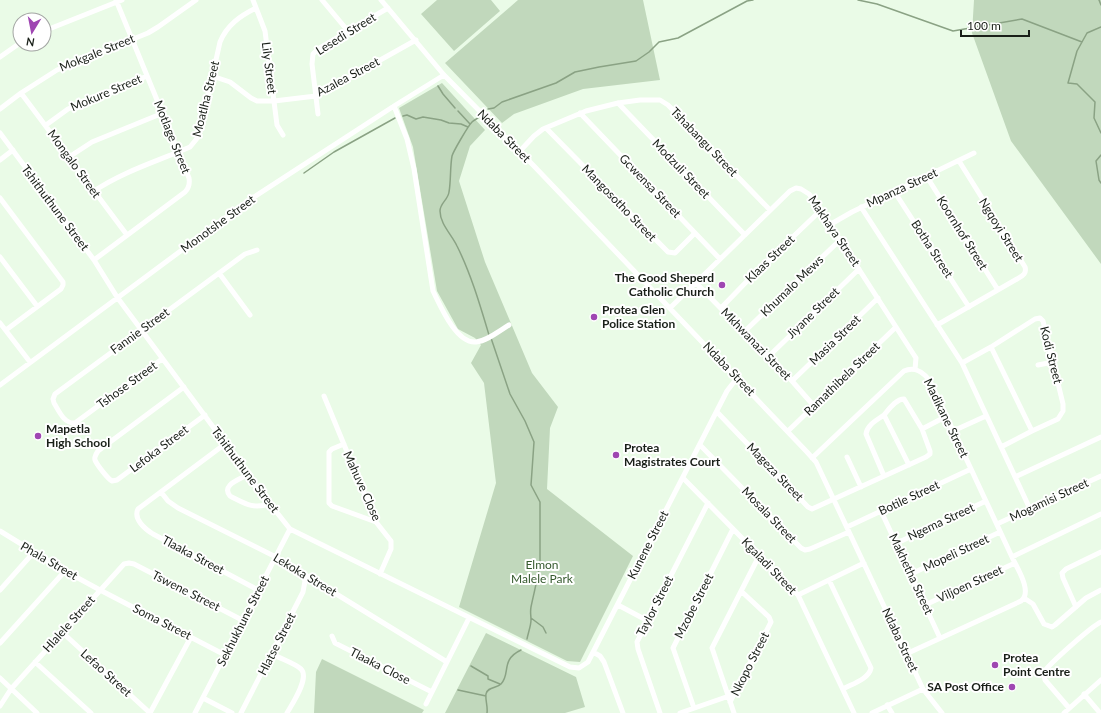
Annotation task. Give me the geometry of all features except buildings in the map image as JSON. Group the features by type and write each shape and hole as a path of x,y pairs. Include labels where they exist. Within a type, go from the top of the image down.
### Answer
{"street":[{"name":"Mokgale Street","path":"0,109 21,93 57,70 132,40 158,27 196,0"},
{"name":"Lily Street","path":"253,0 265,30 277,125 283,135"},
{"path":"322,0 348,31"},
{"name":"Ndaba Street","path":"382,0 444,75 520,151 738,378 812,458 848,529 923,689 942,713"},
{"name":"Motlage Street","path":"94,260 188,189 189,186 189,178 132,40 118,1"},
{"path":"52,28 118,1"},
{"name":"Moatlha Street","path":"94,191 122,174 190,147 199,136 220,42 223,35 234,21 256,8"},
{"name":"Lesedi Street","path":"318,114 312,64 313,54 318,49 388,8"},
{"name":"Azalea Street","path":"212,76 230,82 251,98 257,100 274,101 316,96 416,40"},
{"path":"0,57 12,49"},
{"name":"Monotshe Street","path":"0,385 248,201 444,75"},
{"name":"Mokure Street","path":"46,125 68,109 147,76"},
{"name":"Mongalo Street","path":"21,93 127,235"},
{"name":"Tshabangu Street","path":"520,151 534,136 546,128 580,113 618,103 654,100 664,102 770,210"},
{"name":"Modzuli Street","path":"618,103 745,235"},
{"path":"394,106 407,139 414,169 433,291 451,324 459,334 468,341 475,342 484,339 509,325"},
{"path":"69,157 92,142 162,113"},
{"name":"Gcwensa Street","path":"580,113 720,259"},
{"name":"Mangosotho Street","path":"546,128 668,252 675,253 695,234"},
{"name":"Tshithuthune Street","path":"0,133 94,260 117,297 162,359 205,415 247,475 290,529 573,668 579,668 587,664 593,652"},
{"path":"0,160 13,150"},
{"name":"Mpanza Street","path":"831,224 861,207 927,177 974,153"},
{"name":"Ngqoyi Street","path":"937,325 1023,276 1025,272 1025,268 959,161"},
{"name":"Koornhof Street","path":"927,177 998,290"},
{"name":"Makhaya Street","path":"670,308 791,190 797,188 803,189 809,194 831,224 915,357 915,369"},
{"name":"Botha Street","path":"894,191 969,307"},
{"path":"0,198 63,282 61,289 6,330"},
{"path":"861,207 962,363 1030,509"},
{"name":"Klaas Street","path":"721,308 821,210"},
{"name":"Khumalo Mews","path":"744,332 840,240"},
{"name":"Fannie Street","path":"71,423 66,422 54,403 55,394 244,254 257,250"},
{"path":"0,257 37,306"},
{"name":"Jiyane Street","path":"768,357 859,269"},
{"path":"219,273 250,316"},
{"name":"Mkhwanazi Street","path":"696,283 792,381 814,406"},
{"name":"Masia Street","path":"792,381 878,298"},
{"name":"Kodi Street","path":"962,363 991,347 1035,319 1040,318 1044,322 1063,404 1063,411 1058,419 1001,447"},
{"path":"0,323 30,362"},
{"name":"Ramathibela Street","path":"788,431 896,327"},
{"path":"991,347 1032,431"},
{"name":"Tshose Street","path":"71,423 75,423 162,359"},
{"path":"1038,366 1053,362"},
{"name":"Madikane Street","path":"812,458 904,371 915,369 923,373 930,380 1015,563 1026,589 1024,598"},
{"name":"Kunene Street","path":"593,652 730,387 738,378"},
{"name":"Lefoka Street","path":"184,387 96,453 95,460 107,477 112,481 117,480 205,415"},
{"name":"Mahuve Close","path":"324,396 376,522 390,538 391,549 380,574"},
{"name":"Mageza Street","path":"717,412 808,507 812,509 926,457 930,453 922,429 906,399 903,398 895,403 867,430 866,434 884,476"},
{"path":"884,415 909,465"},
{"path":"922,429 947,416"},
{"path":"953,431 986,416"},
{"path":"1015,478 1101,437"},
{"path":"161,492 225,444"},
{"path":"344,444 332,449 329,452 329,503 376,522"},
{"name":"Mosala Street","path":"700,445 802,549 806,550 811,548 848,529"},
{"path":"847,457 861,487"},
{"name":"Botile Street","path":"848,529 881,511 971,469"},
{"path":"247,475 229,485 227,488 230,496 254,507 270,504"},
{"name":"Mogamisi Street","path":"997,524 1101,477"},
{"name":"Kgaladi Street","path":"683,478 798,595 854,713"},
{"name":"Tlaaka Street","path":"161,492 138,509 136,513 144,527 153,534 258,590"},
{"name":"Lekoka Street","path":"161,492 168,501 178,508 276,557 304,573 447,662"},
{"name":"Ngema Street","path":"897,543 986,501"},
{"name":"Taylor Street","path":"660,713 637,645 638,640 708,503"},
{"name":"Makhetha Street","path":"881,511 940,638"},
{"name":"Viljoen Street","path":"1012,557 1101,514"},
{"name":"Sekhukhune Street","path":"195,713 290,529"},
{"name":"Mzobe Street","path":"694,708 674,651 674,646 733,529"},
{"name":"Mopeli Street","path":"911,574 1000,532"},
{"name":"Phala Street","path":"1,534 100,590"},
{"path":"0,590 34,552"},
{"path":"1076,607 1063,578 1063,572 1066,569 1101,552"},
{"path":"734,713 712,649 760,556"},
{"name":"Hlalele Street","path":"0,706 11,689 35,662 122,566 129,563"},
{"name":"Tswene Street","path":"129,563 242,620"},
{"path":"798,595 864,563"},
{"name":"Viljoen Street","path":"925,605 1015,563"},
{"path":"0,643 65,571"},
{"name":"Hlatse Street","path":"241,713 303,592 305,582 304,573"},
{"path":"829,580 871,668 867,676 843,689"},
{"name":"Soma Street","path":"100,590 225,655"},
{"path":"906,654 1024,598 1033,604 1044,624 1048,626 1055,625 1086,598 1101,590"},
{"name":"Nkopo Street","path":"730,702 770,622 769,617 741,591"},
{"path":"618,605 648,621"},
{"path":"426,704 469,618"},
{"path":"1069,708 1046,680 1044,672 1078,640 1101,622"},
{"name":"Lefao Street","path":"62,633 150,713 191,637"},
{"name":"Tlaaka Close","path":"332,636 335,643 432,692"},
{"path":"593,652 606,664 623,713"},
{"path":"272,654 300,668 304,674 303,681 287,713"},
{"path":"35,662 91,713"},
{"path":"0,678 38,713"},
{"path":"1064,713 1101,680"},
{"path":"872,713 923,689"},
{"path":"1084,694 1100,713"},
{"path":"680,713 728,696"},
{"path":"203,698 232,713"},
{"path":"887,705 892,713"}],"green space":[{"path":"437,0 491,0 500,11 454,51 421,14"},
{"path":"518,0 643,0 660,80 583,89 514,114 502,123 445,63"},
{"path":"974,0 1101,0 1101,264 1011,141 972,33"},
{"name":"Elmon Malele Park","path":"442,83 485,130 470,146 459,181 485,262 532,373 558,407 550,428 547,489 633,556 580,662 567,661 459,607 496,483 484,383 471,363 481,345 475,338 458,329 437,291 413,147 399,108"},
{"path":"486,633 576,677 585,707 565,713 445,713"},
{"path":"322,659 424,710 422,713 314,713 316,672"}],"waterway":[{"path":"488,109 494,108 502,102 556,83 575,72 636,61 649,52 659,42 678,38 747,1 753,0"},
{"path":"858,0 877,4 953,31 1022,19 1082,42"},
{"path":"1099,0 1101,5"},
{"path":"1101,27 1087,33 1077,51 1068,83 1077,84 1095,102 1094,118 1101,133"},
{"path":"438,86 455,108"},
{"path":"458,111 470,124"},
{"path":"403,116 407,115 416,119 423,117 441,120 468,127"},
{"path":"479,117 470,124 452,156 449,192 440,208 440,211 444,225 455,242 467,268 489,335"},
{"path":"304,173 334,152 395,118"},
{"path":"1101,155 1096,161 1099,180 1101,183"},
{"path":"491,338 510,394 525,421 534,442 531,485 540,502 540,563 531,607 531,622 527,639"},
{"path":"531,618 543,627 546,633"},
{"path":"487,713 486,696 488,690 501,684 504,680 510,658 521,650"},
{"path":"471,666 488,676 488,679 500,684"},
{"path":"458,690 486,696"}],"place":[{"name":"The Good Sheperd Catholic Church","path":"722,285"},
{"name":"Protea Glen Police Station","path":"594,317"},
{"name":"Mapetla High School","path":"38,436"},
{"name":"Protea Magistrates Court","path":"616,455"},
{"name":"Protea Point Centre","path":"995,665"},
{"name":"SA Post Office","path":"1012,687"}]}
